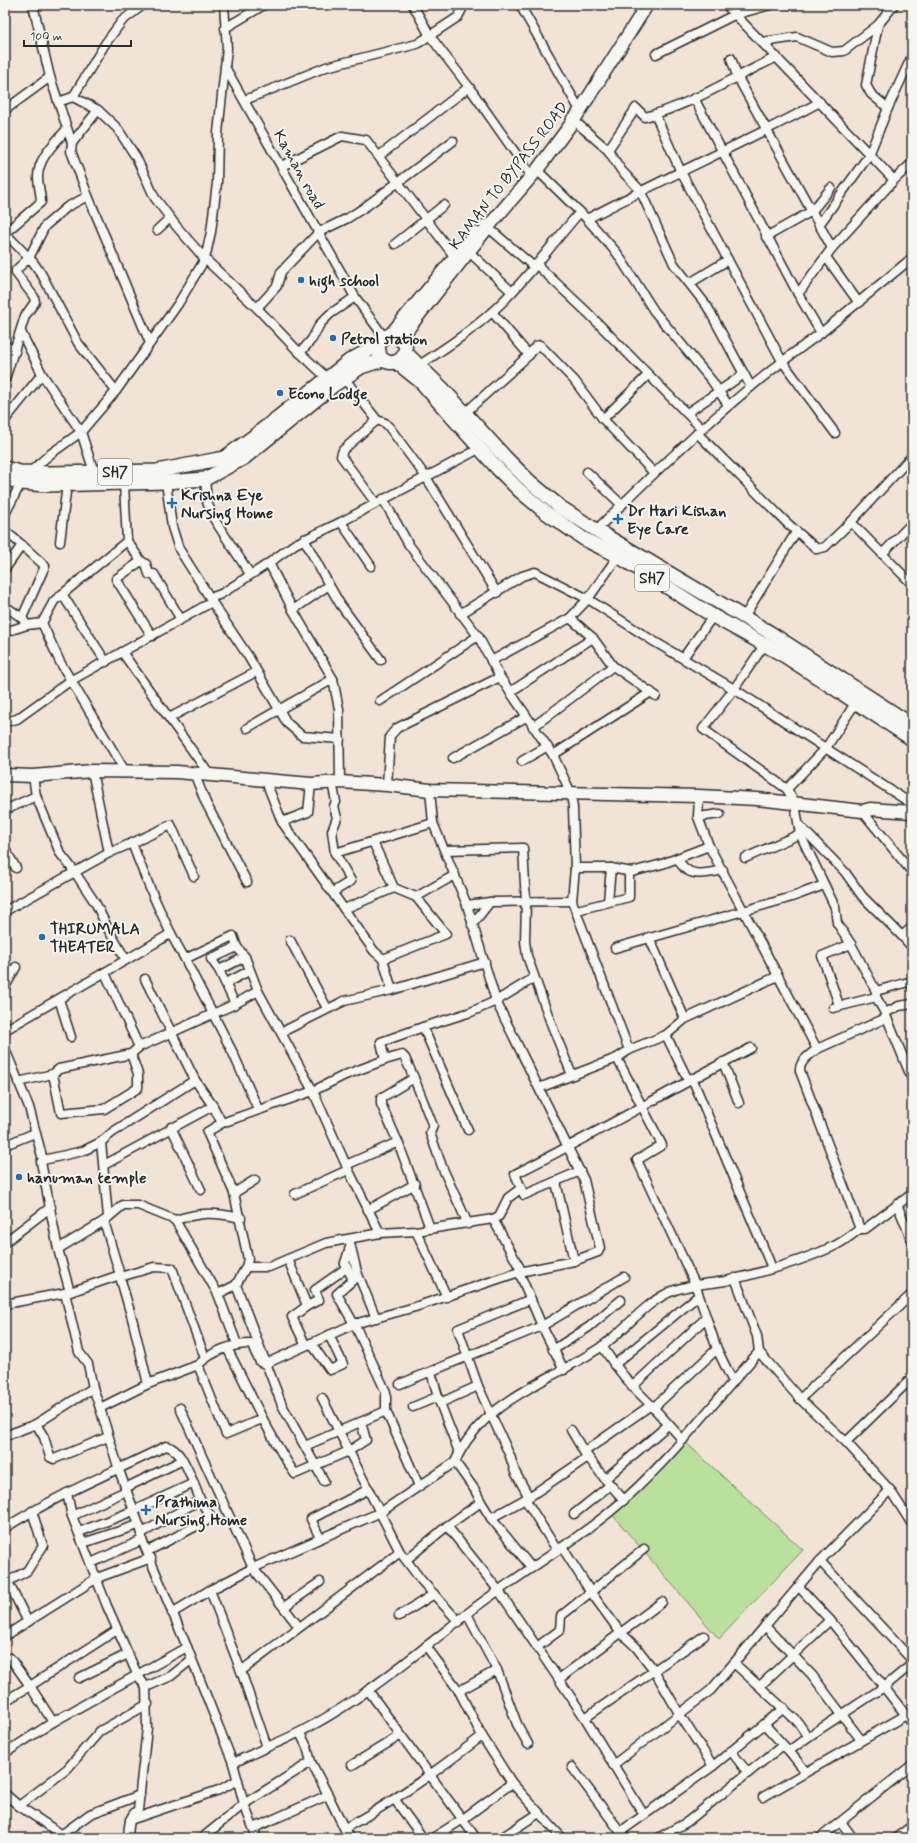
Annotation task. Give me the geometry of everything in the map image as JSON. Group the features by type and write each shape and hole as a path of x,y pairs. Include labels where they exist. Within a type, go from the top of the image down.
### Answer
{"main road":[{"name":"SH7","path":"5,468 30,472 157,471 224,458 357,355 384,339 397,336 401,352 421,382 479,449 520,491 545,512 584,539 618,556 713,616 765,644 912,739"},
{"path":"382,360 378,353 384,339"},
{"name":"SH7","path":"5,478 21,483 67,484 124,484 205,479 244,458 344,378 361,367 382,360 387,363 401,352"},
{"name":"SH7","path":"401,352 418,366 465,413 494,446 529,481 560,507 596,530 744,617 912,725"}],"street":[{"path":"33,5 50,77 66,130 72,143 72,151 88,196 150,343"},
{"path":"58,102 73,97 117,27 143,5"},
{"path":"30,472 49,455 81,432 116,391 178,304 205,259 211,232 217,183 218,133 227,48 224,5"},
{"path":"225,28 264,5"},
{"path":"413,5 430,36 533,171 580,212 617,253 654,311 719,391 728,405"},
{"path":"245,100 326,67 417,44 458,17 464,5"},
{"path":"520,5 577,105"},
{"name":"KAMAN TO BYPASS ROAD","path":"572,118 577,105 639,5"},
{"name":"KAMAN TO BYPASS ROAD","path":"384,339 533,171 572,118 647,5"},
{"path":"726,5 734,16 763,42 894,180"},
{"path":"656,54 734,16 770,5"},
{"path":"763,42 797,37 832,52 844,51 878,25 894,5"},
{"path":"878,25 866,85 871,94 888,108"},
{"path":"819,225 869,155 888,108 912,56"},
{"path":"608,150 636,108 643,116 655,114 694,98 777,57"},
{"path":"731,58 737,76 832,248"},
{"name":"Kaman road","path":"225,67 355,297 384,339"},
{"path":"5,110 50,77"},
{"path":"379,156 469,87"},
{"path":"73,97 98,110 117,128 136,156 156,198 170,218 205,259 257,308 300,353 327,378"},
{"path":"694,98 766,237 821,333"},
{"path":"587,219 640,190 767,131 820,102"},
{"path":"72,143 98,110"},
{"path":"655,114 681,172 782,360 835,433"},
{"path":"572,118 608,150 621,170 640,190 674,264 707,306 751,387"},
{"path":"66,130 48,150 40,166 38,177 42,202 5,233 29,258 42,275 78,343 116,391"},
{"path":"282,166 342,136 366,140 427,220 512,292"},
{"path":"257,308 277,286 281,272 319,232 348,218 453,141"},
{"path":"798,294 832,248 894,180 912,163"},
{"path":"766,237 812,211 831,188"},
{"path":"5,379 15,352 25,316 35,302 34,297 16,273 16,270 29,258 45,226 67,207 88,196"},
{"path":"395,244 444,205"},
{"path":"418,366 456,340 492,312 512,292 580,212"},
{"path":"157,230 170,218"},
{"path":"486,225 588,313 687,413 700,431 791,528 817,548 825,547 851,522 912,456"},
{"name":"KAMAN TO BYPASS ROAD","path":"401,352 407,330 462,251"},
{"path":"826,257 859,303"},
{"path":"596,530 654,473 728,405 782,360 821,333 859,303 912,258"},
{"path":"690,283 728,260"},
{"path":"300,353 312,339 320,324 330,314 355,297"},
{"path":"492,312 529,355"},
{"path":"21,332 42,374 81,432 94,472"},
{"path":"5,345 15,352"},
{"path":"465,413 529,355 536,346 540,345 574,380 603,419 654,473"},
{"path":"5,420 42,374"},
{"path":"687,413 744,374"},
{"path":"603,419 648,375"},
{"path":"344,378 377,420 385,423 426,477 497,593"},
{"path":"377,420 343,450 341,456 379,500 409,545 478,636 500,677 546,747 553,754 571,793 575,868 572,901 629,1050"},
{"path":"5,722 17,719 70,681 152,636 269,563 304,539 341,522 379,500 479,449"},
{"path":"587,472 622,505"},
{"path":"205,479 207,502 214,519 250,574"},
{"path":"166,482 172,527 178,549 248,656 287,723 302,736 340,739"},
{"path":"5,514 13,502 21,483"},
{"path":"60,542 67,484"},
{"path":"124,484 127,541 141,561 146,564 149,574 154,574 180,618"},
{"path":"341,522 371,566"},
{"path":"851,522 912,584"},
{"path":"882,554 912,523"},
{"path":"744,617 791,528"},
{"path":"5,531 45,566 24,622"},
{"path":"304,539 340,604 381,660"},
{"path":"42,623 54,601 127,541"},
{"path":"5,569 22,545"},
{"path":"492,661 570,618 588,599 618,556"},
{"path":"141,561 116,579 152,636"},
{"path":"269,563 293,610 333,678 340,709 340,739 336,782 336,802 334,806 337,818 332,831 335,853 352,881 333,892"},
{"path":"460,614 497,593 522,576 535,572 588,599 734,689 826,748 910,811"},
{"path":"293,610 329,585"},
{"path":"62,594 106,662"},
{"path":"5,606 24,622"},
{"path":"683,658 713,616"},
{"path":"553,754 654,694 613,666 593,638 570,618"},
{"path":"5,632 24,622 42,623"},
{"path":"42,623 70,681 125,771"},
{"path":"380,701 478,636"},
{"path":"510,692 593,638"},
{"path":"765,644 734,689 703,729 787,789 795,804 800,830 835,907 838,923 851,944 876,994 912,1078"},
{"path":"122,652 209,774"},
{"path":"533,727 613,666"},
{"path":"169,718 256,672"},
{"path":"387,785 390,736 392,732 397,728 500,677"},
{"path":"247,728 333,678"},
{"path":"787,789 826,748 856,702"},
{"path":"453,758 526,717"},
{"path":"522,761 546,747"},
{"path":"92,771 109,853"},
{"path":"5,775 33,776 92,771 194,773 311,784 336,782 387,785 430,790 699,796 757,799 862,812 870,809 910,811"},
{"path":"194,773 206,803 247,882"},
{"path":"33,776 36,796 60,853 96,904 108,930 126,960"},
{"path":"265,779 282,822 374,950 383,959 392,990"},
{"path":"282,822 308,812 311,784"},
{"path":"265,1364 329,1334 355,1324 447,1297 521,1272 574,1261 595,1254 600,1248 584,1180 496,1001 466,905 433,823 430,790"},
{"path":"5,810 36,796"},
{"path":"699,796 698,817 709,846 817,1049"},
{"path":"862,812 912,872"},
{"path":"698,817 720,814"},
{"path":"335,853 433,823"},
{"path":"5,911 74,871 109,853 171,825 194,876"},
{"path":"745,858 800,830"},
{"path":"800,830 841,867 862,896 912,947"},
{"path":"373,842 394,888 416,897 446,934 383,959"},
{"path":"132,843 170,934 185,959 212,1015 233,1053 258,1109"},
{"path":"575,868 611,868 629,872 662,864 709,846"},
{"path":"445,850 523,848 526,903 525,941 534,978 572,1075"},
{"path":"5,849 16,868"},
{"path":"678,858 680,865 690,873 706,874 723,870"},
{"path":"608,901 611,868"},
{"path":"576,910 629,897 629,872"},
{"path":"416,897 455,875"},
{"path":"615,948 792,897 824,885"},
{"path":"344,909 394,888"},
{"path":"466,905 490,902 526,903 572,901"},
{"path":"472,925 490,902"},
{"path":"902,936 912,927"},
{"path":"5,1030 170,934"},
{"path":"185,959 233,936 237,947 245,957 249,971 258,991 276,1025 282,1032 313,1091 347,1167 380,1233"},
{"path":"649,937 685,1019"},
{"path":"290,940 327,1008"},
{"path":"851,944 822,956 836,1006 912,981"},
{"path":"235,1004 226,983 211,959 237,947"},
{"path":"219,970 245,957"},
{"path":"282,1032 327,1008 344,1001 392,990 485,962"},
{"path":"5,986 16,967"},
{"path":"226,983 249,971"},
{"path":"104,973 139,1047"},
{"path":"539,1088 617,1058 629,1050 666,1035 685,1019 778,976"},
{"path":"385,1060 380,1042 471,1012 496,1001 534,978"},
{"path":"145,979 195,1080 213,1106 222,1123"},
{"path":"18,1082 53,1074 59,1069 131,1054 139,1047 212,1015 258,991"},
{"path":"59,999 71,1037"},
{"path":"860,1229 800,1071 800,1066 802,1062 817,1049 886,1016 899,1006 912,1004"},
{"path":"423,1027 468,1130"},
{"path":"666,1035 690,1079 772,1268"},
{"path":"5,1048 29,1107 43,1160 41,1162 58,1249 70,1292"},
{"path":"580,1171 524,1195 514,1174 568,1147 690,1079 751,1048"},
{"path":"53,1074 61,1113 104,1109 138,1088 138,1074 131,1054"},
{"path":"218,1294 236,1285 246,1267 248,1259 241,1218 234,1193 207,1132 222,1123 258,1109 313,1091 345,1075 402,1055 406,1058 432,1126 430,1133 442,1168 468,1224"},
{"path":"617,1058 662,1145 637,1160 695,1284 705,1319 717,1349 733,1382"},
{"path":"723,1062 739,1103"},
{"path":"414,1078 381,1098 381,1104 415,1184 430,1228"},
{"path":"43,1160 83,1151 101,1142 113,1132 195,1080"},
{"path":"104,1165 171,1127 213,1106"},
{"path":"171,1127 201,1190"},
{"path":"5,1145 35,1133"},
{"path":"101,1142 104,1165 106,1219 148,1384"},
{"path":"295,1194 398,1142"},
{"path":"234,1193 255,1180"},
{"path":"556,1182 574,1261"},
{"path":"368,1210 415,1184"},
{"path":"246,1267 269,1267 326,1243 349,1243 380,1233 416,1231 493,1219 499,1216 508,1198 520,1189"},
{"path":"172,1613 210,1590 253,1568 381,1512 455,1462 459,1452 481,1422 509,1399 564,1370 602,1346 652,1302 674,1290 695,1284 725,1281 772,1268 834,1247 860,1229 865,1229 912,1194"},
{"path":"897,1204 912,1241"},
{"path":"58,1249 106,1219 123,1205 138,1205 175,1220 218,1294 236,1344"},
{"path":"5,1242 51,1208"},
{"path":"175,1220 197,1213 217,1213 241,1218"},
{"path":"493,1219 521,1272 542,1326 564,1370"},
{"path":"416,1231 447,1297"},
{"path":"329,1334 343,1364 330,1370 308,1344 292,1317 307,1306 319,1300 314,1290 345,1269 344,1263 349,1243"},
{"path":"349,1243 376,1318"},
{"path":"288,1259 307,1306"},
{"path":"344,1263 353,1280 336,1294 355,1324 386,1392 386,1411 419,1486"},
{"path":"204,1358 172,1268 154,1267 65,1293 79,1352 88,1364 93,1388 125,1490 172,1613 187,1646 191,1660 233,1763 244,1804 257,1838"},
{"path":"400,1384 467,1358 542,1326 624,1277"},
{"path":"735,1278 757,1336 759,1352 800,1399 846,1442 890,1490 912,1524"},
{"path":"236,1285 282,1405 324,1481"},
{"path":"5,1304 70,1292"},
{"path":"800,1399 912,1294"},
{"path":"614,1365 698,1296"},
{"path":"531,1299 460,1327 458,1332 467,1358 527,1498 559,1548 620,1632 636,1648 654,1670 680,1715 713,1766"},
{"path":"553,1350 589,1326 621,1300"},
{"path":"632,1387 705,1319"},
{"path":"100,1408 148,1384 198,1365 204,1358 236,1344 251,1344 260,1362 265,1364"},
{"path":"602,1346 614,1365 632,1387 683,1440"},
{"path":"227,1348 262,1419 295,1474 349,1451 366,1440 360,1422"},
{"path":"491,1518 527,1498 652,1407 717,1349"},
{"path":"233,1763 300,1734 336,1713 531,1567 610,1512 651,1475 759,1352"},
{"path":"198,1365 226,1434 262,1419"},
{"path":"431,1372 439,1400 459,1452"},
{"path":"846,1442 912,1378"},
{"path":"413,1407 439,1400 478,1386"},
{"path":"5,1436 36,1424 93,1388"},
{"path":"322,1398 400,1552 459,1622"},
{"path":"180,1408 253,1568 299,1627"},
{"path":"305,1446 386,1411"},
{"path":"36,1424 44,1437 50,1457 54,1459 108,1437"},
{"path":"574,1514 668,1425"},
{"path":"570,1430 607,1483 624,1500"},
{"path":"5,1528 32,1511 67,1493 119,1470 166,1446 174,1448 183,1460 200,1500 212,1518 150,1554 97,1578 5,1636"},
{"path":"72,1516 183,1460"},
{"path":"455,1462 475,1490 491,1518 531,1567"},
{"path":"79,1532 133,1511 194,1483"},
{"path":"320,1538 310,1519 369,1489"},
{"path":"613,1765 711,1690 735,1664 820,1561 890,1490"},
{"path":"67,1493 72,1516 117,1630 137,1674 146,1687 148,1704 140,1794 138,1810 134,1813 130,1820 128,1838"},
{"path":"91,1562 142,1536 200,1500"},
{"path":"406,1560 447,1526 481,1502"},
{"path":"28,1622 6,1582 27,1571 43,1546 32,1511"},
{"path":"83,1544 138,1525"},
{"path":"447,1526 499,1591 559,1679 585,1718 644,1815"},
{"path":"537,1647 560,1630 561,1616 590,1591 644,1549"},
{"path":"241,1671 400,1552"},
{"path":"820,1561 912,1660"},
{"path":"284,1607 320,1582"},
{"path":"799,1587 830,1620 912,1723"},
{"path":"210,1590 241,1671 267,1747"},
{"path":"399,1616 434,1594"},
{"path":"559,1679 662,1602"},
{"path":"467,1614 497,1670 517,1724 528,1744"},
{"path":"760,1686 830,1620"},
{"path":"765,1626 812,1675 861,1740"},
{"path":"5,1701 117,1630"},
{"path":"585,1718 704,1636"},
{"path":"7,1749 187,1646"},
{"path":"426,1646 459,1691 482,1736 512,1783 562,1838"},
{"path":"79,1678 128,1654"},
{"path":"5,1661 10,1658 53,1722"},
{"path":"146,1687 171,1676 191,1660"},
{"path":"735,1664 784,1708 797,1721 808,1737"},
{"path":"658,1838 687,1822 748,1773 786,1748 808,1737 884,1687 912,1664"},
{"path":"459,1691 497,1670"},
{"path":"368,1690 476,1838"},
{"path":"19,1806 67,1769 100,1731 148,1704"},
{"path":"572,1767 622,1835 644,1815 713,1766 784,1708"},
{"path":"763,1797 906,1714"},
{"path":"764,1724 806,1772"},
{"path":"300,1734 311,1762 349,1838"},
{"path":"352,1765 401,1736"},
{"path":"345,1828 395,1800 431,1776 482,1736"},
{"path":"731,1751 748,1773"},
{"path":"202,1838 244,1804 311,1762"},
{"path":"820,1838 912,1765"},
{"path":"130,1820 219,1790 238,1780"},
{"path":"433,1838 463,1819 512,1783"},
{"path":"5,1794 62,1837 90,1814 140,1794"},
{"path":"254,1828 328,1795"},
{"path":"395,1800 423,1838"},
{"path":"501,1838 539,1812"},
{"path":"841,1822 853,1838"},
{"path":"896,1838 912,1826"}],"green space":[{"path":"683,1440 803,1550 719,1639 610,1512"}],"place":[{"name":"high school","path":"301,280"},
{"name":"Petrol station","path":"333,338"},
{"name":"Econo Lodge","path":"280,393"},
{"name":"Krishna Eye Nursing Home","path":"172,503"},
{"name":"Dr Hari Kishan Eye Care","path":"618,519"},
{"name":"THIRUMALA THEATER","path":"42,937"},
{"name":"hanuman temple","path":"19,1177"},
{"name":"Prathima Nursing Home","path":"146,1510"}]}
